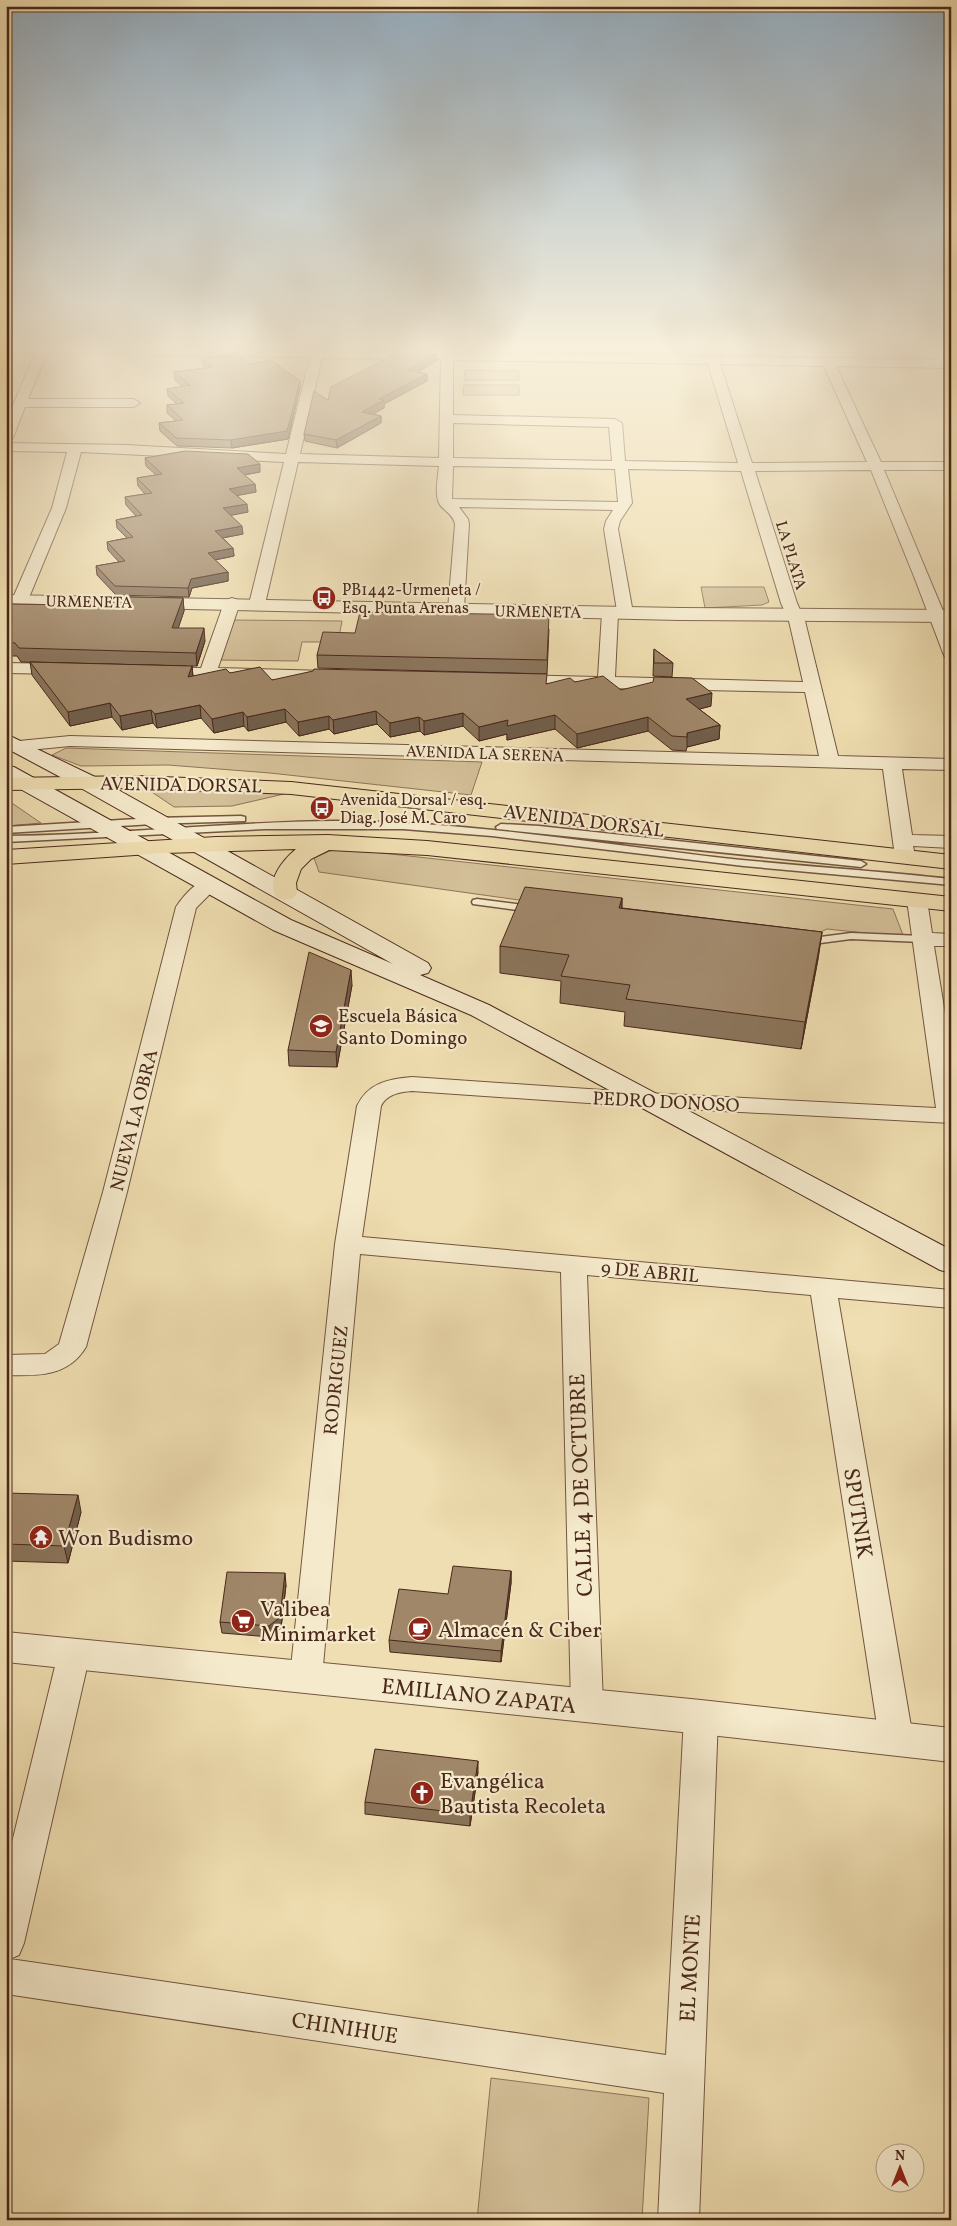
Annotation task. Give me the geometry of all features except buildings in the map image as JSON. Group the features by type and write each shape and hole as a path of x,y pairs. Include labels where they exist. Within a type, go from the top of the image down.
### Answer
{"main road":[{"name":"URMENETA","path":"13,600 232,603 617,613 794,613 944,616"},
{"path":"13,743 404,958 480,1010"},
{"path":"6,772 17,784 109,829 299,933 407,977 480,1010 951,1263"},
{"name":"AVENIDA DORSAL","path":"17,784 87,782 239,784 342,792 904,848 951,862"},
{"path":"285,893 284,880 291,866 310,850 330,842"},
{"path":"6,858 195,844 330,842 427,848 951,904"},
{"name":"EMILIANO ZAPATA","path":"6,1648 587,1705 951,1745"}],"street":[{"path":"13,600 59,508 75,449"},
{"path":"94,449 292,458 446,462 746,466 951,466"},
{"path":"257,604 294,449"},
{"path":"446,449 444,498 462,524 456,609"},
{"path":"606,682 617,613 611,529 613,521 624,506 621,465 618,460 617,449"},
{"name":"LA PLATA","path":"741,449 789,603 794,613 830,763"},
{"path":"868,449 944,616 951,653"},
{"path":"446,503 624,506"},
{"path":"208,673 232,603"},
{"path":"6,668 83,670"},
{"path":"141,671 347,676"},
{"path":"496,680 812,687"},
{"name":"AVENIDA LA SERENA","path":"13,743 70,740 951,765"},
{"path":"892,764 904,848"},
{"name":"AVENIDA DORSAL","path":"904,848 951,842"},
{"name":"NUEVA LA OBRA","path":"6,1365 42,1366 60,1360 68,1354 75,1340 115,1192 186,907 193,898 209,885"},
{"path":"917,900 950,1116"},
{"path":"922,939 951,940"},
{"name":"PEDRO DONOSO","path":"383,1090 412,1084 647,1100 950,1116"},
{"name":"RODRIGUEZ","path":"306,1677 348,1244 368,1106 376,1094 383,1090"},
{"name":"9 DE ABRIL","path":"348,1244 951,1299"},
{"name":"CALLE 4 DE OCTUBRE","path":"574,1264 587,1705"},
{"name":"SPUTNIK","path":"823,1287 896,1738"},
{"path":"6,1943 74,1654"},
{"name":"EL MONTE","path":"678,2220 701,1717"},
{"name":"CHINIHUE","path":"6,1976 684,2077"}],"lane":[{"path":"6,830 109,829 162,826 219,818 358,819 539,829 951,874"},
{"path":"6,839 55,840 109,829 162,826 318,825 432,828 771,866 861,872 951,882"},
{"path":"477,902 545,910"},
{"path":"795,941 809,942 851,936 922,939"}],"shaded area":[{"path":"701,587 764,587 769,602 762,605 705,608"},
{"path":"232,620 342,621 338,642 302,642 298,661 220,660"},
{"path":"66,748 482,762 471,795 270,773 168,765 81,766 52,755"},
{"path":"146,788 213,789 284,794 232,806 174,807"},
{"path":"6,799 41,823 6,826"},
{"path":"336,848 893,909 903,935 893,936 827,929 804,940 319,872 314,858"},
{"path":"491,2078 649,2098 642,2220 477,2220"}],"place":[{"name":"PB1442-Urmeneta / Esq. Punta Arenas","path":"324,598"},
{"name":"Avenida Dorsal / esq. Diag. José M. Caro","path":"322,808"},
{"name":"Escuela Básica Santo Domingo","path":"321,1026"},
{"name":"Won Budismo","path":"41,1537"},
{"name":"Valibea Minimarket","path":"243,1621"},
{"name":"Almacén & Ciber","path":"420,1629"},
{"name":"Evangélica Bautista Recoleta","path":"422,1793"}]}
